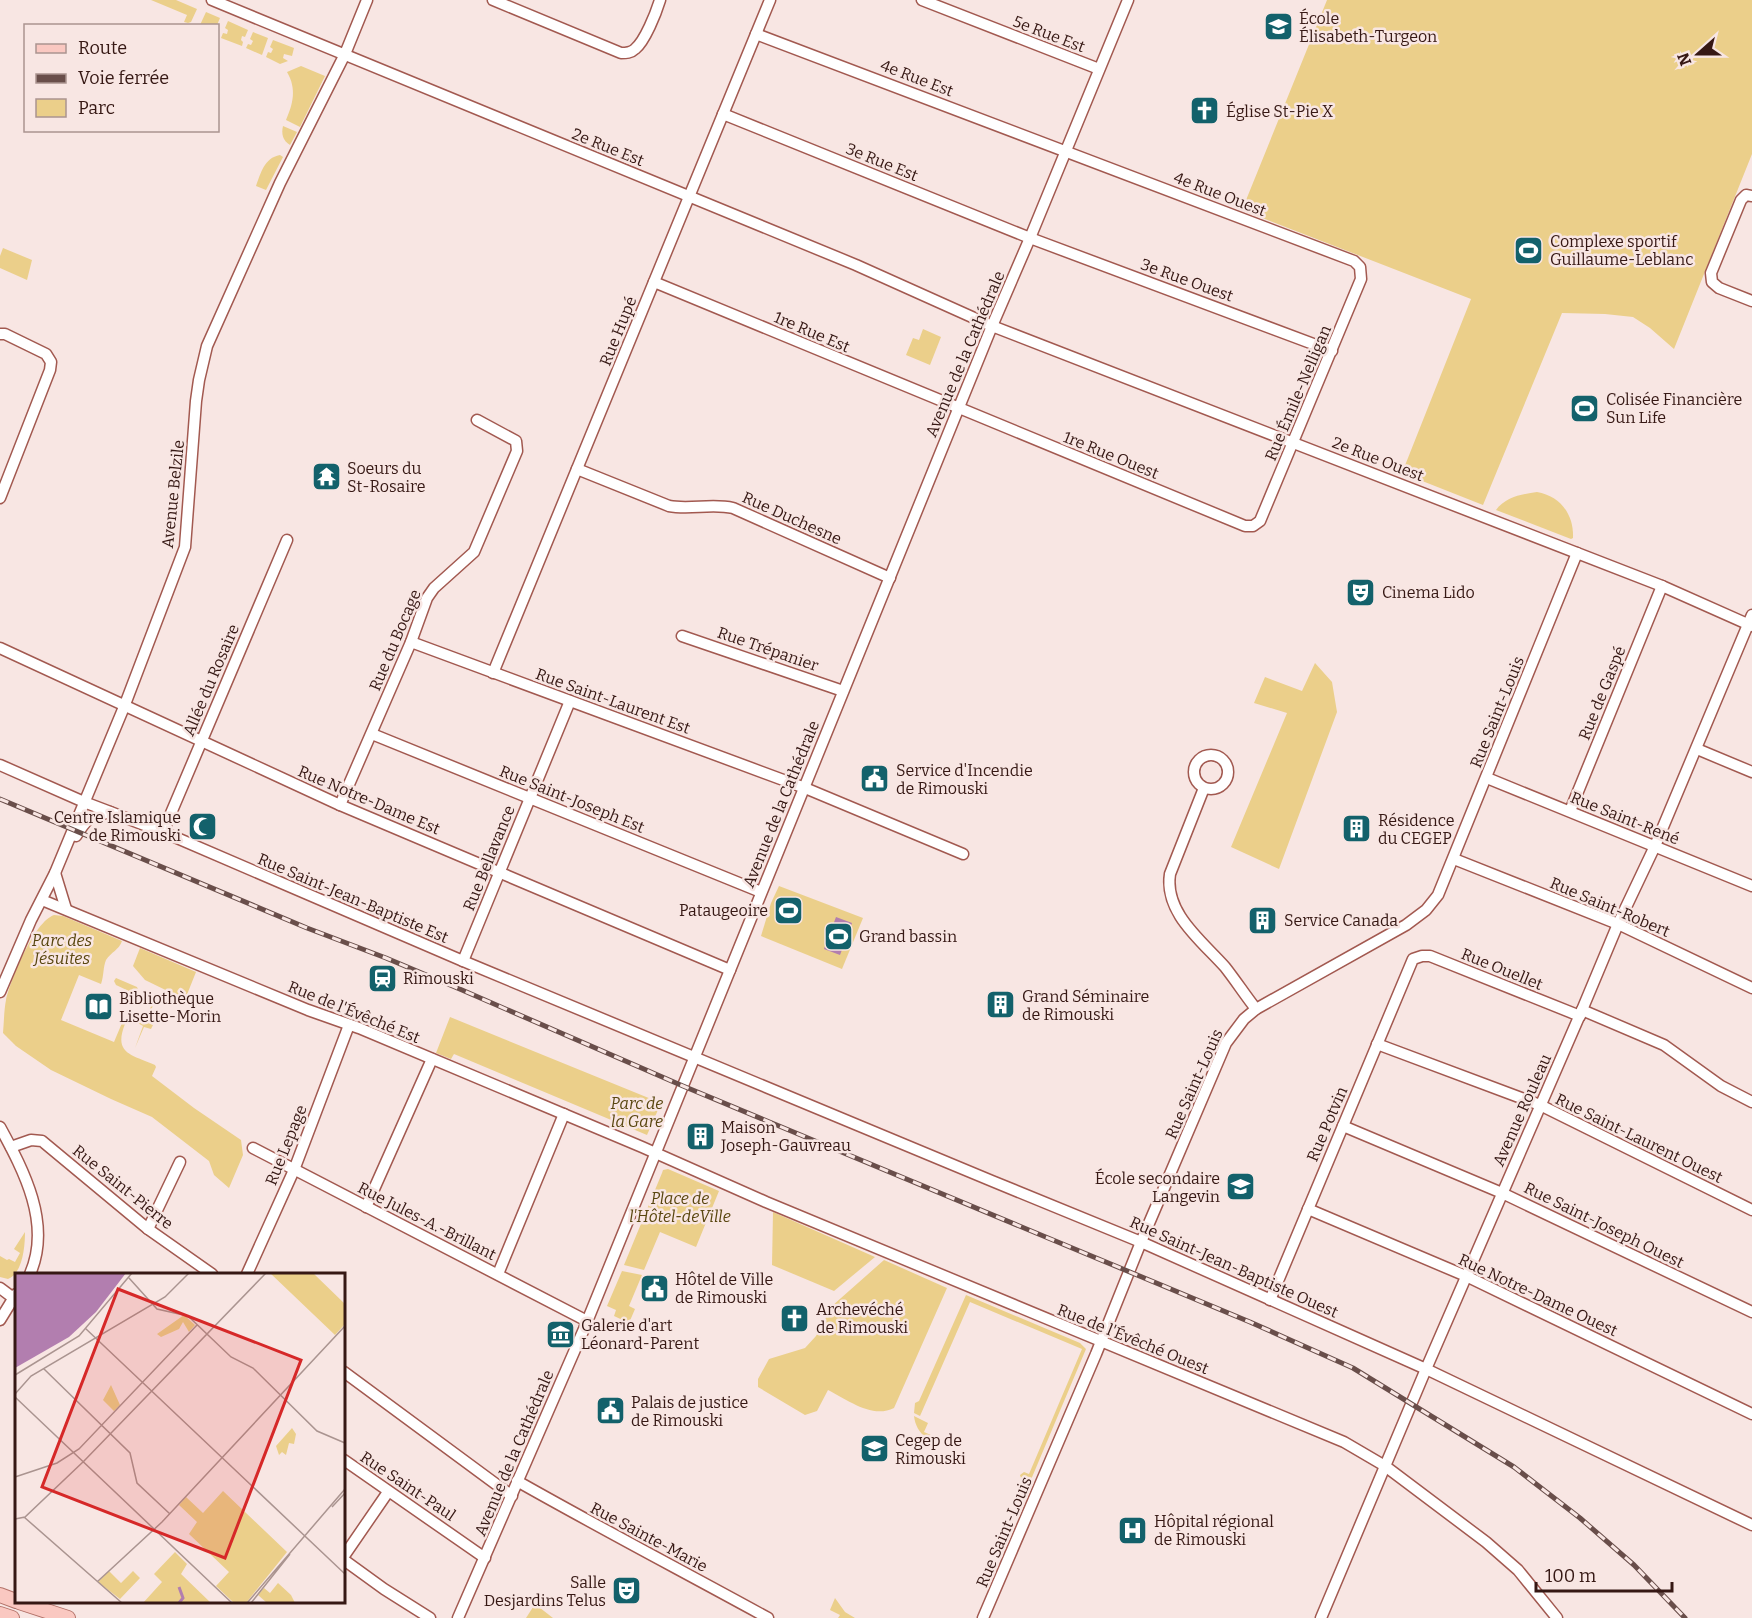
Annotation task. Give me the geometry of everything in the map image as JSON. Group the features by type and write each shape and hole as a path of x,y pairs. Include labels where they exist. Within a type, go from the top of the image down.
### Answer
{"main road":[{"path":"0,1595 15,1600"},
{"path":"24,1603 68,1618"},
{"path":"0,1614 12,1618"}],"street":[{"name":"2e Rue Est","path":"212,0 856,265 992,326"},
{"name":"Avenue Belzile","path":"0,992 55,873 124,707 185,547 196,401 207,346 276,191 345,54 367,0"},
{"path":"493,0 621,53 637,48 655,16 660,0"},
{"name":"Rue Hupé","path":"493,673 770,0"},
{"name":"5e Rue Est","path":"922,0 1099,69"},
{"name":"Avenue de la Cathédrale","path":"458,1618 587,1321 992,326 1128,0"},
{"name":"4e Rue Est","path":"756,34 1066,151"},
{"name":"3e Rue Est","path":"723,114 1030,238"},
{"name":"4e Rue Ouest","path":"1066,151 1354,261 1360,267"},
{"path":"1749,195 1741,200 1711,273 1711,279 1719,288 1752,301"},
{"name":"3e Rue Ouest","path":"1030,238 1332,351"},
{"name":"Rue Émile-Nelligan","path":"1253,526 1260,521 1332,351 1361,279 1360,267"},
{"name":"1re Rue Est","path":"654,282 959,408"},
{"name":"2e Rue Ouest","path":"992,326 1751,622"},
{"path":"0,334 5,334 46,354 51,362 50,370 0,498"},
{"name":"1re Rue Ouest","path":"959,408 1245,526 1253,526"},
{"name":"Rue du Bocage","path":"340,805 411,642 427,598 434,588 474,552 517,451 516,441 477,420"},
{"name":"Rue Duchesne","path":"577,469 669,506 678,508 721,505 733,508 890,578"},
{"name":"Allée du Rosaire","path":"163,832 287,540"},
{"name":"Rue Saint-Louis","path":"983,1618 1226,1043 1244,1019 1256,1009 1406,925 1426,910 1438,895 1577,553"},
{"name":"Rue de Gaspé","path":"1570,811 1662,586"},
{"name":"Avenue Rouleau","path":"1321,1618 1426,1368 1751,622"},
{"name":"Rue Trépanier","path":"682,636 843,691"},
{"name":"Rue Saint-Laurent Est","path":"411,642 805,788"},
{"name":"Rue Notre-Dame Est","path":"0,648 340,805 730,970"},
{"name":"Rue Bellavance","path":"463,961 570,701"},
{"name":"Rue Saint-Joseph Est","path":"372,734 761,892"},
{"path":"1697,749 1752,772"},
{"name":"Rue Saint-Jean-Baptiste Est","path":"0,765 84,802 163,832 463,961 695,1056"},
{"name":"Rue Saint-René","path":"1486,778 1752,886"},
{"path":"805,788 963,854"},
{"path":"1204,788 1170,874 1168,884 1170,895 1177,911 1194,934 1225,968 1256,1009"},
{"path":"63,852 87,820 110,812"},
{"name":"Rue Saint-Robert","path":"1454,859 1618,924 1752,988"},
{"path":"55,873 66,909"},
{"name":"Rue de l'Évêché Est","path":"42,900 656,1153"},
{"name":"Rue Ouellet","path":"1413,959 1430,956 1664,1046 1720,1086 1752,1102"},
{"name":"Rue Potvin","path":"1270,1300 1413,959"},
{"name":"Rue Lepage","path":"248,1273 294,1170 349,1025"},
{"name":"Rue Saint-Laurent Ouest","path":"1377,1044 1540,1105 1752,1210"},
{"name":"Rue Saint-Jean-Baptiste Ouest","path":"695,1056 1141,1242 1426,1368 1752,1525"},
{"path":"366,1207 432,1059"},
{"path":"498,1274 564,1114"},
{"path":"0,1126 24,1173 35,1207 39,1235 37,1255 31,1273"},
{"name":"Rue Saint-Joseph Ouest","path":"1343,1126 1502,1193 1752,1312"},
{"name":"Rue Saint-Pierre","path":"11,1147 31,1140 42,1141 148,1229 209,1273"},
{"name":"Rue Jules-A.-Brillant","path":"253,1148 587,1321"},
{"name":"Rue de l'Évêché Ouest","path":"656,1153 777,1206 1344,1442 1385,1466 1510,1562 1555,1617"},
{"path":"148,1229 180,1162"},
{"name":"Rue Notre-Dame Ouest","path":"1308,1209 1466,1276 1752,1414"},
{"path":"0,1288 15,1296"},
{"path":"0,1320 15,1298"},
{"path":"345,1373 512,1496"},
{"name":"Rue Saint-Paul","path":"345,1461 485,1558"},
{"name":"Rue Sainte-Marie","path":"517,1481 768,1618"},
{"path":"345,1556 388,1492"},
{"path":"345,1559 384,1589 430,1618"}],"green space":[{"path":"151,0 176,0 197,9 191,22 188,23 184,22 187,15"},
{"name":"Complexe sportif Guillaume-Leblanc","path":"1327,0 1752,0 1752,154 1674,349 1633,317 1562,313 1483,505 1402,473 1471,299 1242,210"},
{"path":"206,12 220,18 217,24 200,24"},
{"path":"228,21 248,30 245,37 242,36 242,46 221,38 223,33 227,34 228,30 225,28"},
{"path":"253,32 268,38 262,55 246,48 253,41 250,39"},
{"path":"273,40 294,48 292,56 284,54 283,58 288,61 280,64 266,57 273,49 270,47"},
{"path":"301,66 325,76 300,127 286,120 293,96 292,84 287,72"},
{"path":"283,126 297,132 290,145 283,137"},
{"path":"280,155 283,157 266,190 256,186 270,159"},
{"path":"3,248 32,260 27,280 0,268"},
{"path":"923,329 941,337 930,365 906,355 913,338 919,340"},
{"path":"1537,492 1559,502 1564,508 1571,521 1573,538 1496,510 1509,499"},
{"path":"1315,663 1332,682 1337,712 1279,869 1231,847 1287,713 1254,703 1265,677 1302,691"},
{"path":"779,886 863,918 842,969 761,936"},
{"name":"Parc des Jésuites","path":"54,915 63,916 122,941 106,960 101,984 79,975 61,1020 114,1042 122,1023 125,1024 121,1042 127,1052 155,1065 152,1076 241,1140 243,1155 229,1188 214,1175 209,1161 152,1117 51,1070 16,1046 3,1033 6,1000 24,952 39,928"},
{"name":"Parc des Jésuites","path":"140,948 196,972 186,997 182,998 145,980 133,966"},
{"path":"116,978 137,987 139,992 134,991 133,993 116,985 114,981"},
{"path":"156,994 158,994 146,1022 153,1025 151,1029 144,1027 135,1048 143,1026 136,1022 138,1019 145,1021"},
{"name":"Parc de la Gare","path":"450,1017 661,1103 647,1135 454,1054 451,1059 436,1053"},
{"name":"Place de l'Hôtel-deVille","path":"668,1169 719,1191 696,1247 660,1232 644,1270 624,1265 663,1170"},
{"path":"773,1212 875,1257 834,1291 772,1265"},
{"path":"25,1232 24,1251 17,1271 8,1279 0,1277 0,1256 15,1262 20,1253 14,1249"},
{"path":"884,1260 947,1288 894,1408 886,1411 869,1410 828,1390 817,1411 805,1415 758,1387 758,1379 769,1359 805,1348 816,1336 832,1306"},
{"path":"622,1271 642,1275 629,1306 635,1309 629,1323 614,1316 616,1310 607,1306"},
{"path":"966,1295 1080,1343 1086,1349 1030,1482 1021,1478 1020,1475 1024,1472 1029,1474 1082,1349 970,1302 920,1416 914,1413 915,1403 919,1401"},
{"path":"914,1416 928,1423 924,1432 940,1439 939,1442 935,1443 935,1439 928,1435 926,1438 919,1431"},
{"path":"835,1598 845,1612 855,1618 838,1618 840,1615 830,1610"},
{"path":"535,1604 553,1618 526,1618"}],"shaded area":[{"name":"Pataugeoire","path":"785,900 799,906 793,920 779,914"},
{"name":"Grand bassin","path":"836,917 852,923 840,955 824,949"}],"railway":[{"path":"0,799 307,928 386,958 683,1086 1250,1322 1353,1368 1514,1467 1580,1518 1634,1565 1685,1618"}],"place":[{"name":"École Élisabeth-Turgeon","path":"1278,27"},
{"name":"Église St-Pie X","path":"1205,111"},
{"name":"Complexe sportif Guillaume-Leblanc","path":"1529,250"},
{"name":"Colisée Financière Sun Life","path":"1585,408"},
{"name":"Soeurs du St-Rosaire","path":"326,477"},
{"name":"Cinema Lido","path":"1361,592"},
{"name":"Service d'Incendie de Rimouski","path":"875,779"},
{"name":"Centre Islamique de Rimouski","path":"202,826"},
{"name":"Résidence du CEGEP","path":"1357,829"},
{"name":"Pataugeoire","path":"789,910"},
{"name":"Service Canada","path":"1263,920"},
{"name":"Grand bassin","path":"838,936"},
{"name":"Rimouski","path":"382,978"},
{"name":"Grand Séminaire de Rimouski","path":"1001,1005"},
{"name":"Bibliothèque Lisette-Morin","path":"98,1007"},
{"name":"Maison Joseph-Gauvreau","path":"700,1136"},
{"name":"École secondaire Langevin","path":"1241,1187"},
{"name":"Hôtel de Ville de Rimouski","path":"654,1288"},
{"name":"Archevéché de Rimouski","path":"795,1318"},
{"name":"Galerie d'art Léonard-Parent","path":"560,1334"},
{"name":"Palais de justice de Rimouski","path":"610,1411"},
{"name":"Cegep de Rimouski","path":"874,1449"},
{"name":"Hôpital régional de Rimouski","path":"1133,1530"},
{"name":"Salle Desjardins Telus","path":"627,1591"}]}
